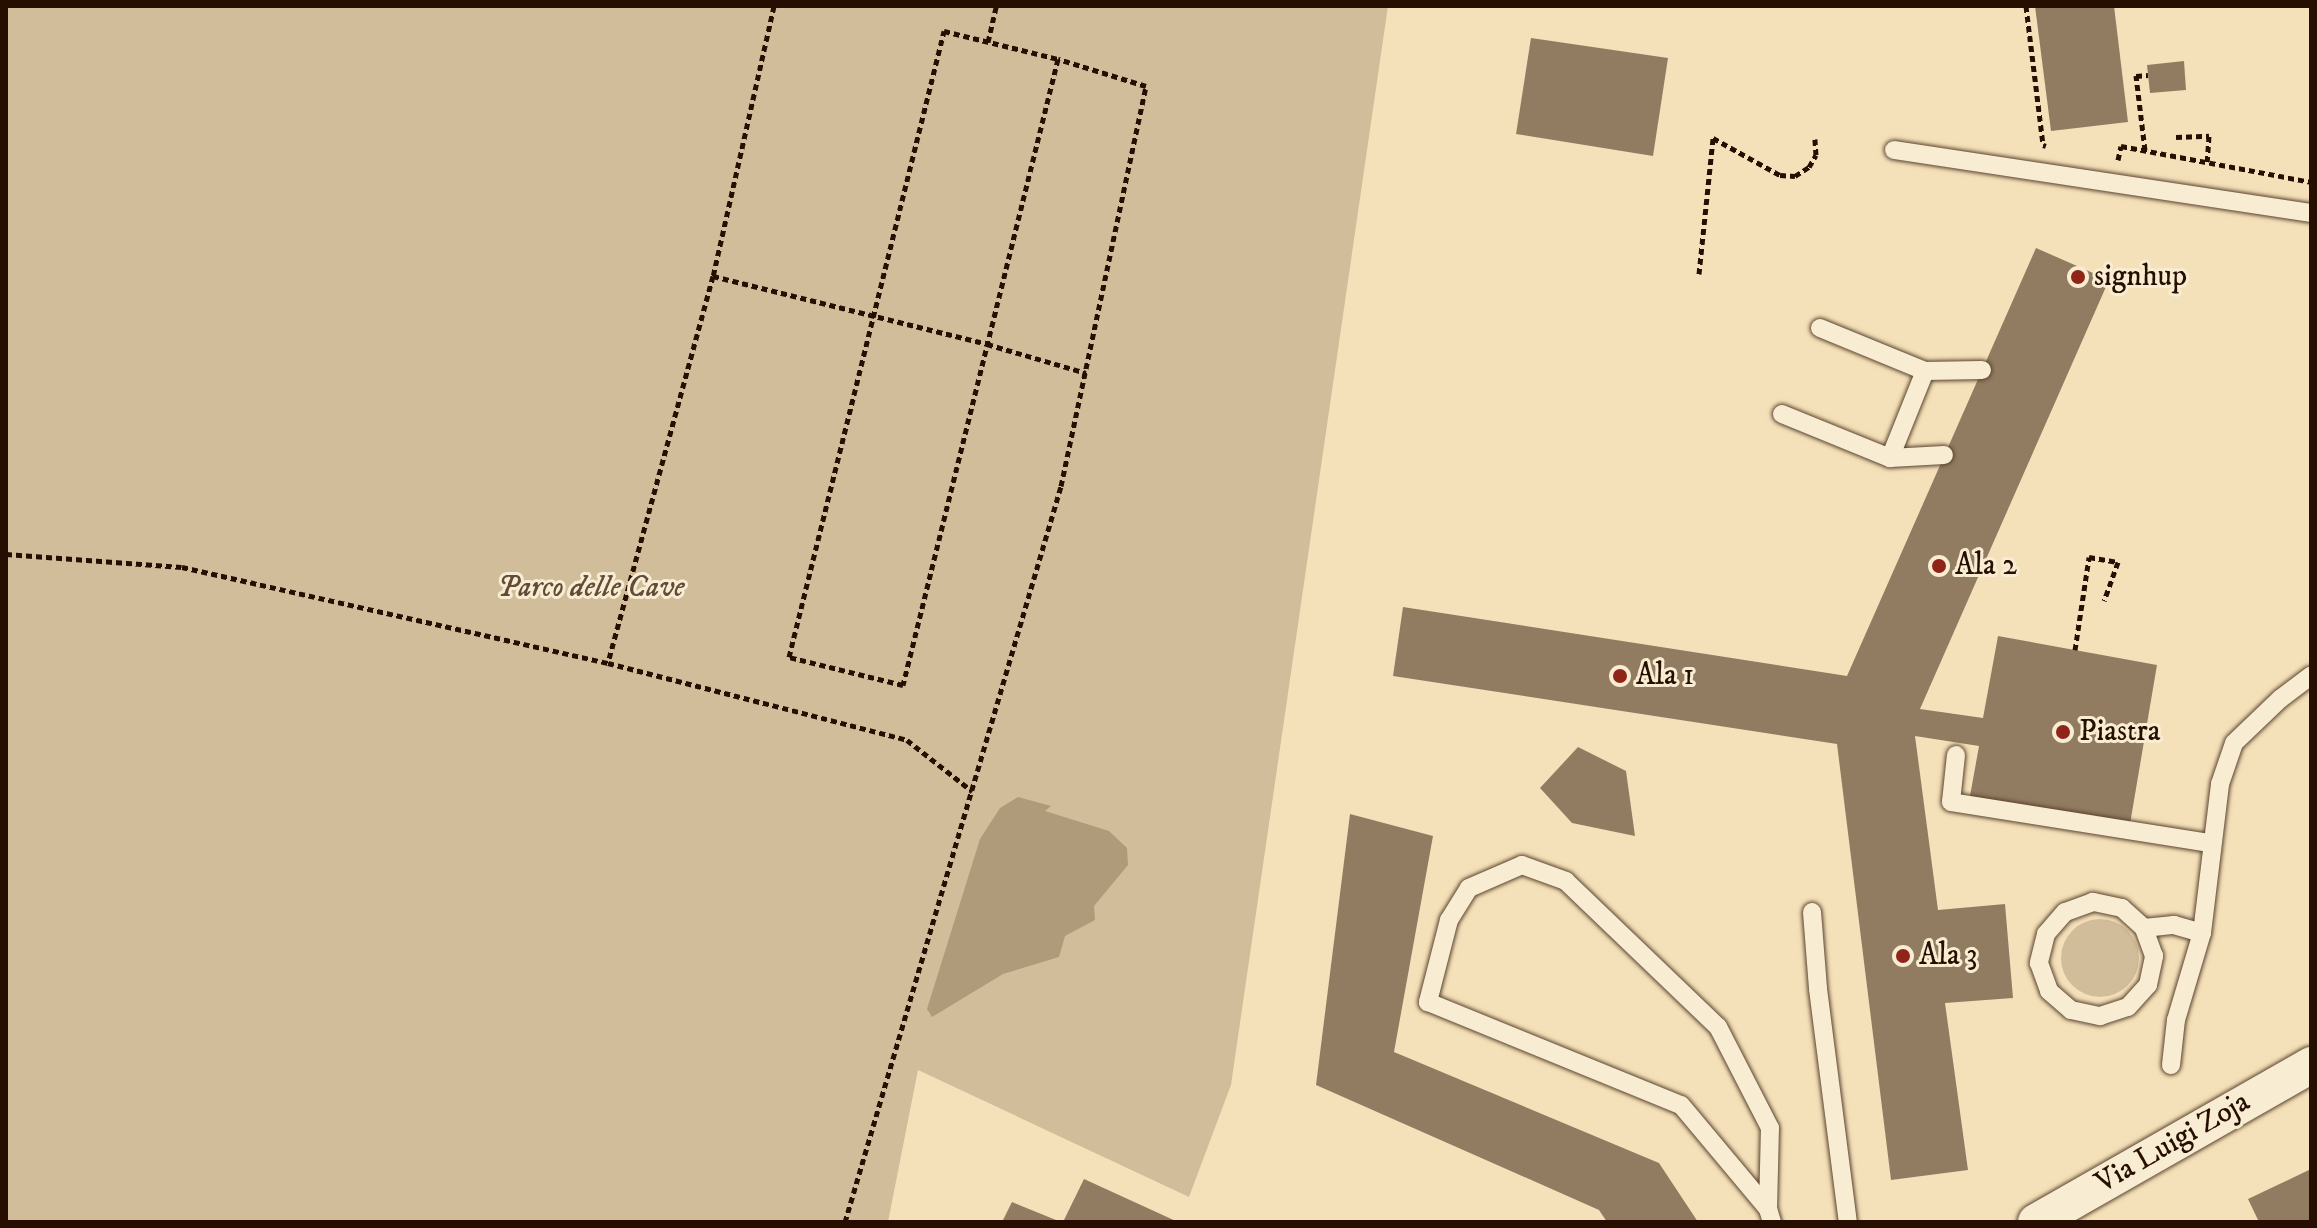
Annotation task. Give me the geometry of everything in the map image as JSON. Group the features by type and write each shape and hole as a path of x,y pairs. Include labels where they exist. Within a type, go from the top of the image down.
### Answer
{"street":[{"name":"Via Luigi Zoja","path":"2036,1222 2311,1065"}],"lane":[{"path":"1894,150 2311,213"},
{"path":"1820,328 1925,371 1982,370"},
{"path":"1890,458 1925,371"},
{"path":"1782,414 1890,458 1944,455"},
{"path":"2171,1065 2176,1020 2202,933 2220,784 2234,743 2280,699 2311,676"},
{"path":"1956,755 1951,802 2211,843"},
{"path":"1522,865 1566,881 1718,1027 1770,1128 1770,1215 1681,1105 1428,1002 1449,920 1469,888 1522,865"},
{"path":"2144,928 2154,956 2148,985 2128,1007 2100,1016 2071,1010 2049,991 2039,963 2046,934 2065,912 2093,902 2122,908 2144,928 2174,925 2202,933"},
{"path":"1812,912 1818,989 1848,1222"}],"path":[{"path":"608,663 713,276 774,6"},
{"path":"988,42 996,6"},
{"path":"2026,6 2043,145 2058,148"},
{"path":"845,1222 1061,486 1146,86 1058,59 944,31 789,657 903,685 1058,59"},
{"path":"2145,150 2136,76 2148,75"},
{"path":"2176,137 2209,136 2207,162"},
{"path":"1699,274 1713,138 1780,175 1795,176 1809,167 1816,155 1815,139"},
{"path":"2103,157 2118,160 2121,146 2311,182"},
{"path":"713,276 987,344 1086,373"},
{"path":"6,554 182,567 608,663 907,740 972,791"},
{"path":"2075,650 2089,557 2118,562 2104,601"}],"green space":[{"name":"Parco delle Cave","path":"6,6 1388,6 1231,1085 1189,1197 918,1070 888,1222 6,1222"},
{"path":"2100,919 2115,922 2128,930 2136,943 2139,958 2136,973 2128,986 2115,994 2100,997 2085,994 2072,986 2064,973 2061,958 2064,943 2072,930 2085,922"}],"shaded area":[{"path":"1018,797 1051,806 1045,811 1109,831 1127,848 1128,865 1094,906 1095,920 1065,936 1059,957 1003,974 932,1017 927,1009 980,839 1000,808"}],"building":[{"path":"2035,6 2114,6 2128,122 2051,131"},
{"path":"1531,38 1668,58 1653,156 1516,134"},
{"path":"2184,61 2186,90 2150,93 2147,65"},
{"path":"2036,248 2109,280 1920,709 1983,718 1998,636 2157,665 2130,824 1970,796 1979,746 1915,736 1938,910 2005,904 2013,998 1945,1003 1968,1170 1891,1180 1837,744 1393,676 1403,607 1847,676"},
{"path":"1578,747 1626,771 1635,836 1572,823 1540,788"},
{"path":"1350,814 1433,836 1394,1052 1659,1163 1698,1222 1607,1222 1599,1210 1316,1085"},
{"path":"2311,1169 2311,1222 2259,1222 2248,1199"},
{"path":"1084,1179 1178,1222 1063,1222"},
{"path":"1012,1202 1061,1222 1002,1222"}],"place":[{"name":"signhup","path":"2078,277"},
{"name":"Ala 2","path":"1939,566"},
{"name":"Ala 1","path":"1620,676"},
{"name":"Piastra","path":"2063,732"},
{"name":"Ala 3","path":"1903,956"}]}
